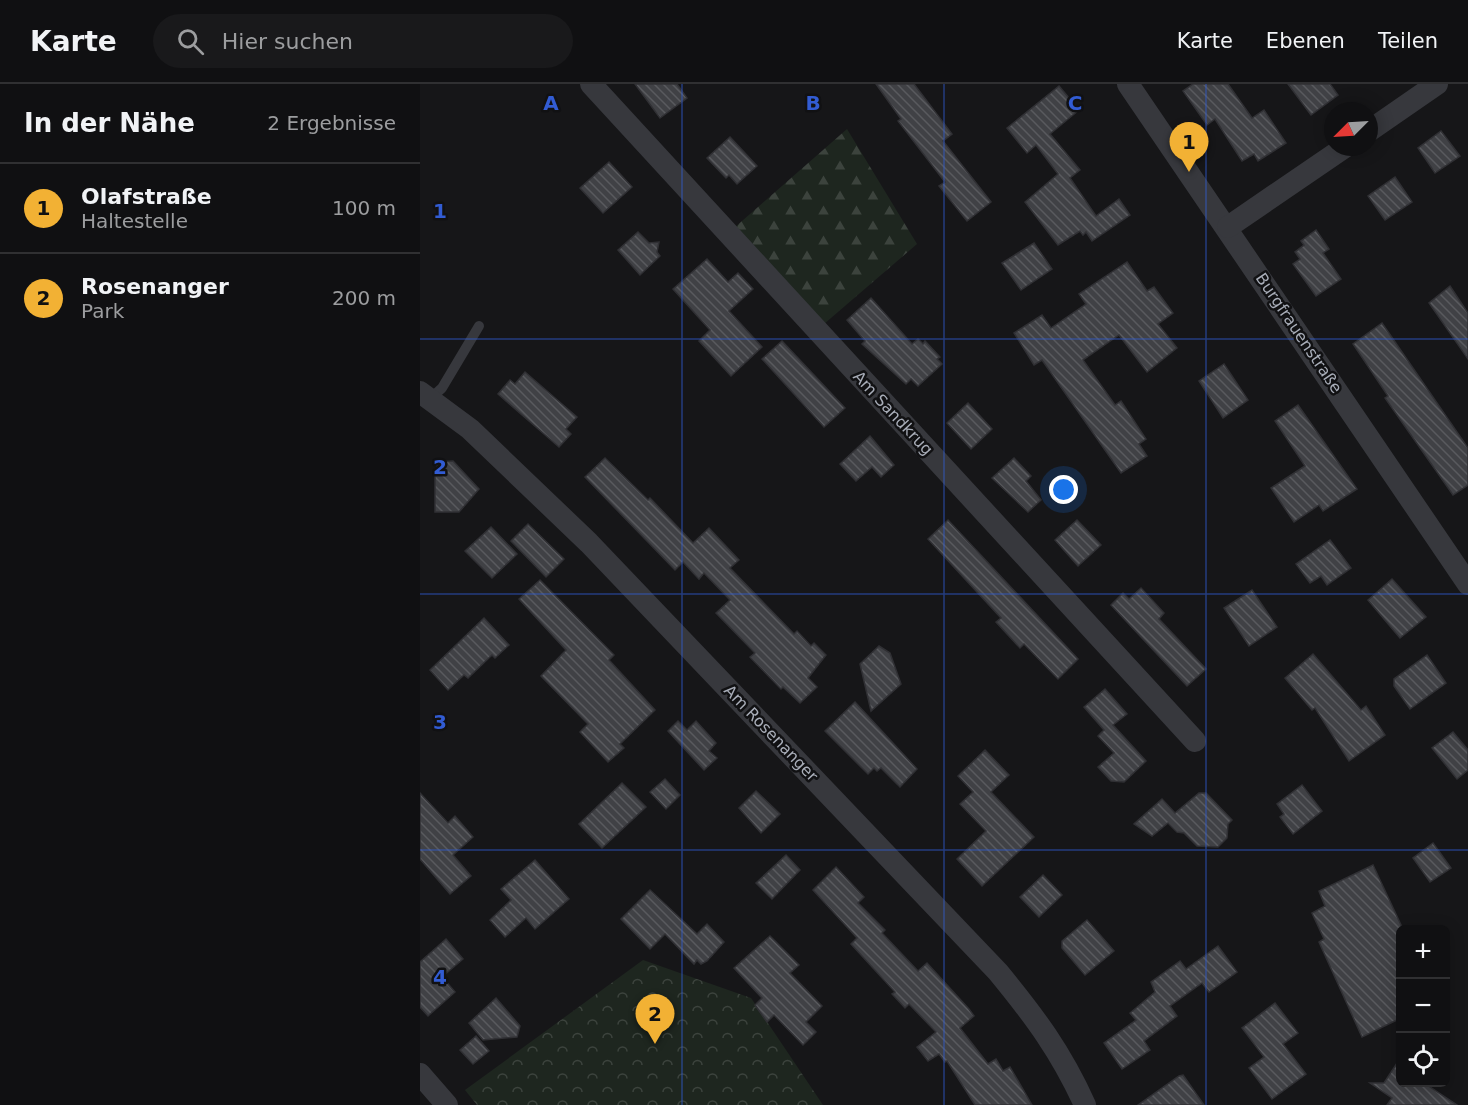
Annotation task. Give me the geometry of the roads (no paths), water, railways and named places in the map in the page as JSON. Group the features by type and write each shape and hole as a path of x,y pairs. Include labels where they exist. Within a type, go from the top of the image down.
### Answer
{"street":[{"name":"Am Sandkrug","path":"591,84 1195,741"},
{"name":"Burgfrauenstraße","path":"1128,84 1228,227 1468,584"},
{"path":"1378,125 1437,84"},
{"path":"1228,227 1332,156"},
{"name":"Am Rosenanger","path":"423,400 470,429 589,543 998,972 1042,1025 1068,1067 1085,1105"},
{"path":"420,1074 447,1105"}],"lane":[{"path":"423,400 442,388 479,326"}],"place":[{"name":"Olafstraße","path":"1189,172"},
{"name":"Rosenanger","path":"655,1044"}]}
